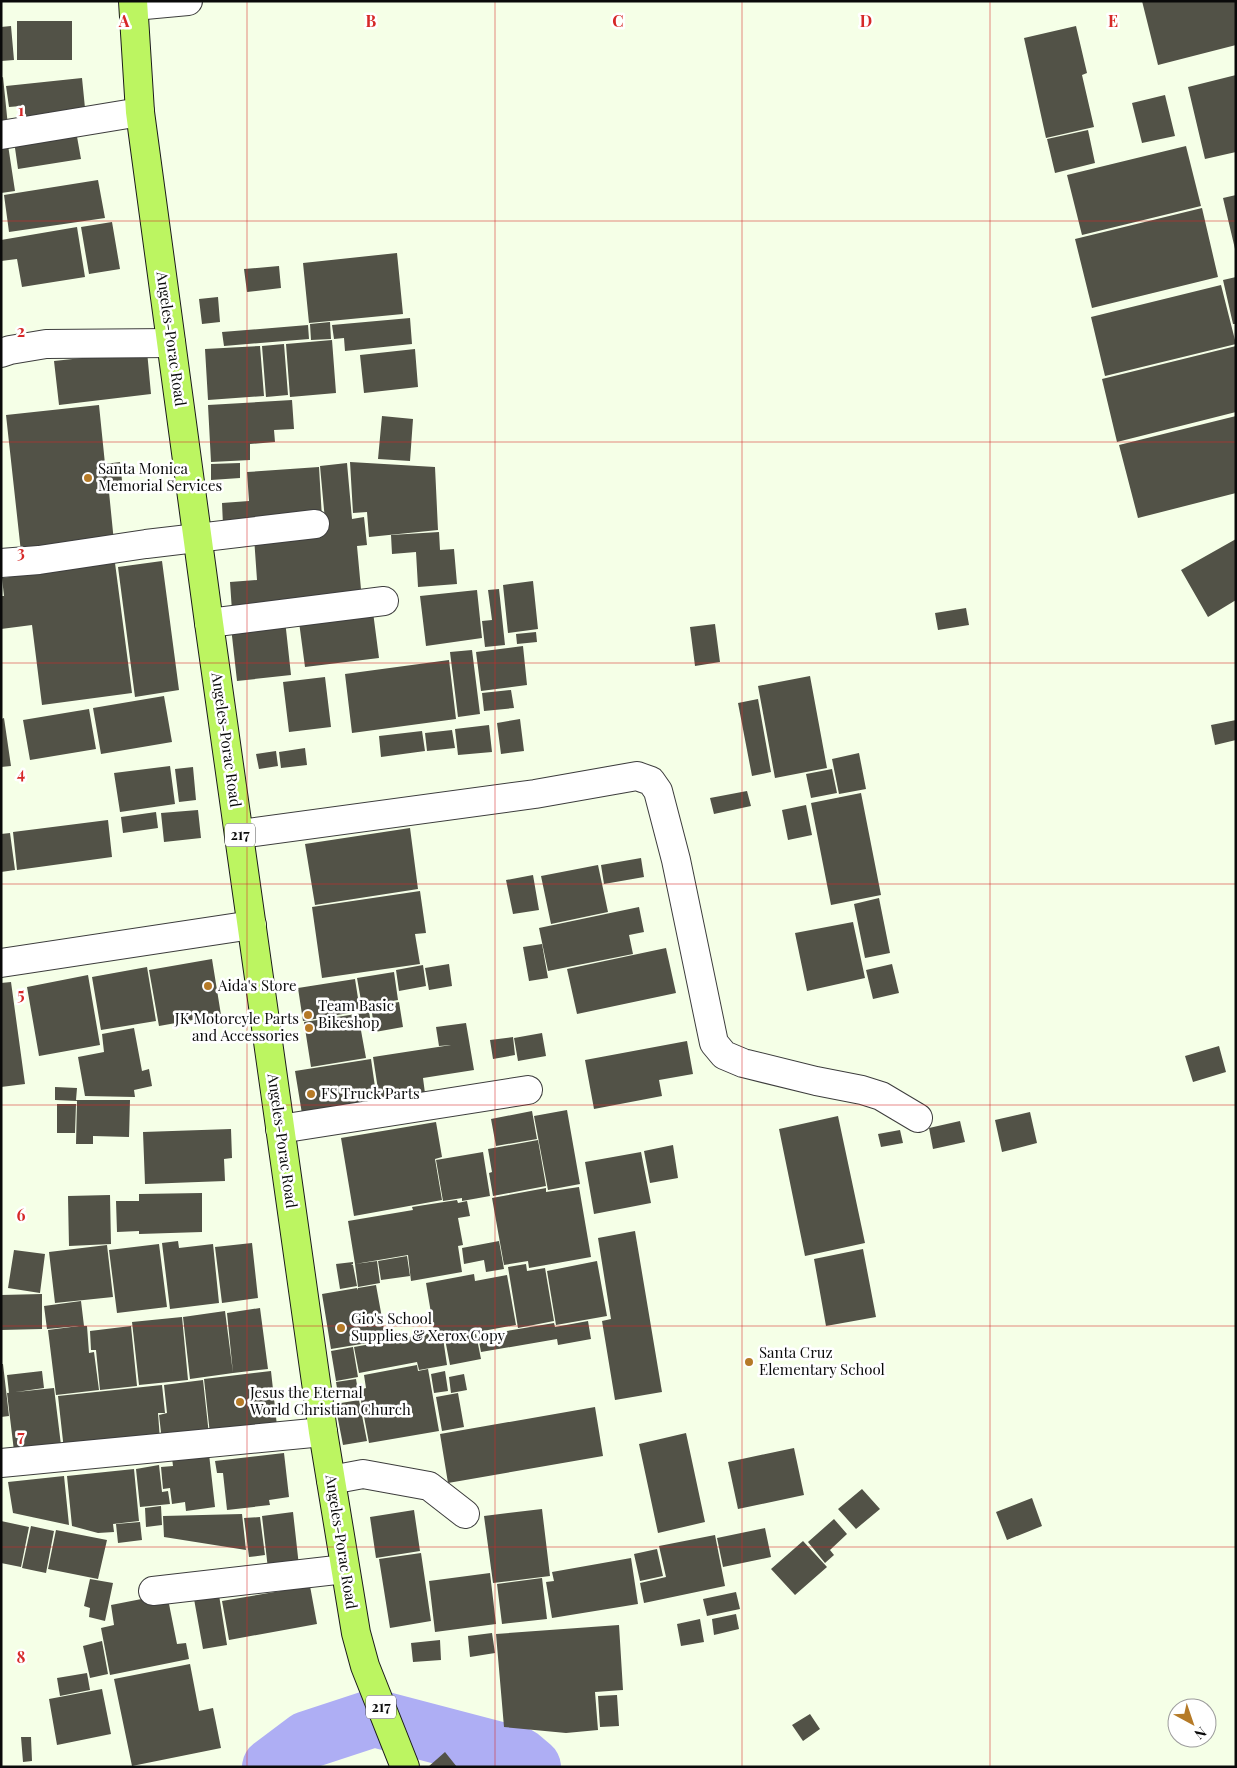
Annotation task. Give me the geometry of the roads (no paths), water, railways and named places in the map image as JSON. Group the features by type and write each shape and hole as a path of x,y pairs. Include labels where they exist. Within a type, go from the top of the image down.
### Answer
{"main road":[{"name":"Angeles-Porac Road","path":"134,4 140,112 209,623 323,1432 356,1633 365,1666 403,1762"}],"street":[{"path":"134,4 188,1"},
{"path":"1,135 140,112"},
{"path":"1,353 46,344 171,343"},
{"path":"1,563 39,560 315,524"},
{"path":"209,623 384,601"},
{"path":"240,834 535,794 637,776 651,781 658,791 676,860 714,1043 724,1055 743,1063 862,1090 881,1096 918,1118"},
{"path":"1,963 252,926"},
{"path":"280,1129 528,1090"},
{"path":"1,1463 323,1432"},
{"path":"331,1480 363,1474 429,1486 465,1514"},
{"path":"153,1591 345,1569"}],"waterway":[{"path":"271,1767 307,1740 374,1718 519,1756 532,1767"}],"place":[{"name":"Santa Monica Memorial Services","path":"88,478"},
{"name":"Aida's Store","path":"208,986"},
{"name":"Team Basic Bikeshop","path":"308,1015"},
{"name":"JK Motorcyle Parts and Accessories","path":"309,1028"},
{"name":"FS Truck Parts","path":"311,1094"},
{"name":"Gio's School Supplies & Xerox Copy","path":"341,1328"},
{"name":"Santa Cruz Elementary School","path":"749,1362"},
{"name":"Jesus the Eternal World Christian Church","path":"240,1402"}]}
